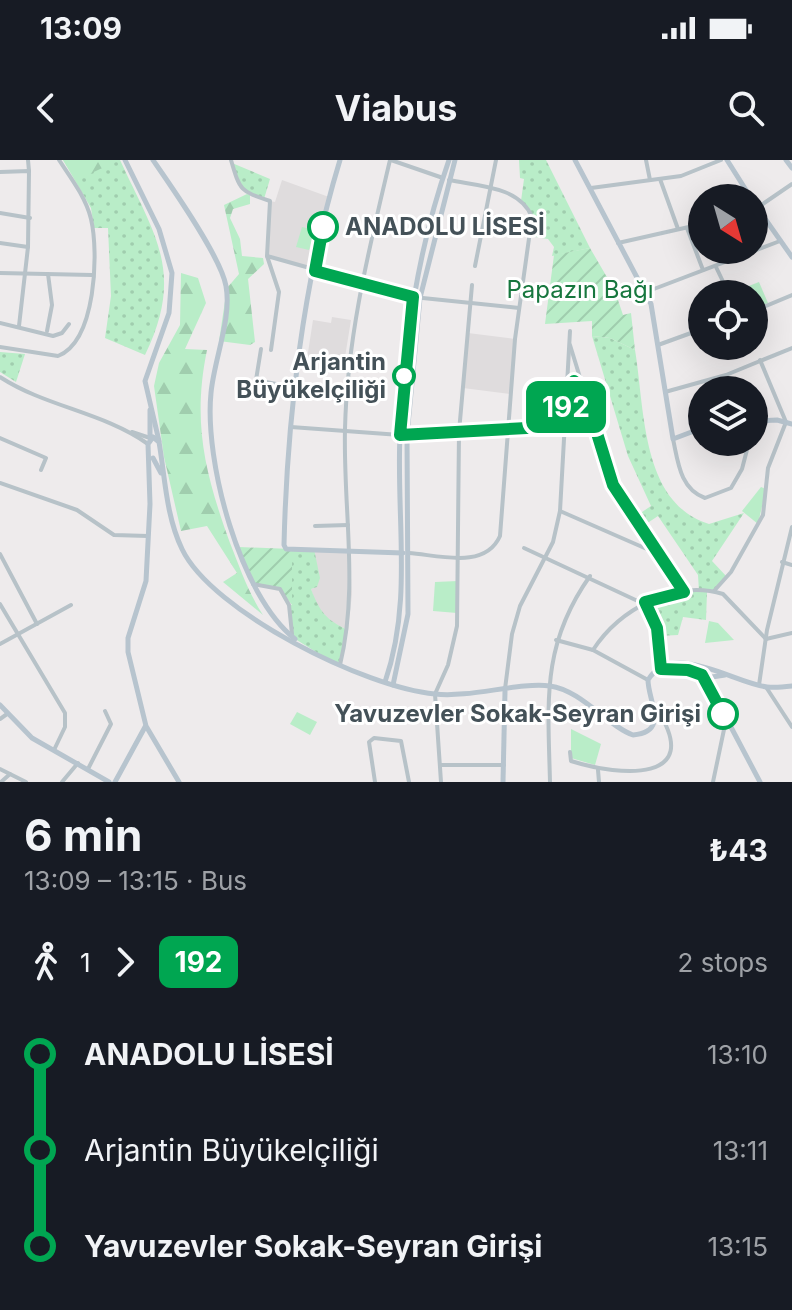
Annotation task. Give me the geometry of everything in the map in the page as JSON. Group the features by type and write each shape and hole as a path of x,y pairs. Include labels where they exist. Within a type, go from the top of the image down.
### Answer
{"street":[{"path":"19,326 30,218 28,160"},
{"path":"0,347 49,356 68,351 78,341 88,316 92,275 90,216 59,160"},
{"path":"125,160 159,229 172,273 169,313 147,369 151,409 177,537 194,568 256,618 308,649 340,667 393,685 435,694 548,686 603,713 633,735 648,730 658,711"},
{"path":"153,160 226,283 226,310 211,386 210,442 222,497 252,584 275,621 308,649"},
{"path":"231,160 239,187 247,194 270,201 267,256 279,292 271,350"},
{"path":"340,160 315,271 290,427 286,466 286,549 349,549 459,557 486,554 500,536 519,308 532,217 529,209 510,193 446,179 390,160 361,284 349,357 345,431 348,525 349,549 351,604 340,667"},
{"path":"393,685 408,614 403,435 416,297 449,160"},
{"path":"446,179 455,160"},
{"path":"475,266 493,189 496,160"},
{"path":"575,160 646,292 679,470 687,487 705,498 731,488 745,456"},
{"path":"646,160 650,180"},
{"path":"588,188 681,176 724,160 741,184"},
{"path":"786,160 792,168"},
{"path":"0,172 29,171"},
{"path":"660,179 678,229"},
{"path":"768,199 792,184"},
{"path":"0,213 30,218"},
{"path":"768,225 792,257"},
{"path":"618,243 687,228 703,272"},
{"path":"646,292 780,241"},
{"path":"0,243 28,247"},
{"path":"267,256 416,297 519,308"},
{"path":"716,267 722,280"},
{"path":"0,273 92,275"},
{"path":"47,332 52,305 48,274"},
{"path":"441,782 435,694 448,665 457,626 459,432 472,285"},
{"path":"768,305 792,295"},
{"path":"0,323 47,332 49,335 58,335 69,324"},
{"path":"503,782 505,691 512,634 520,606 546,558 560,511 570,331"},
{"path":"658,345 688,334"},
{"path":"569,343 613,485 684,592"},
{"path":"665,392 792,348"},
{"path":"261,349 256,380 296,388"},
{"path":"760,361 789,423"},
{"path":"0,377 31,395 130,431 149,441"},
{"path":"567,392 574,381 586,393"},
{"path":"151,409 145,589 128,646 146,726 179,782"},
{"path":"768,422 789,423"},
{"path":"714,591 731,572 763,515 768,468 789,423"},
{"path":"290,427 403,435 564,426"},
{"path":"673,439 688,433"},
{"path":"149,441 156,437 159,442"},
{"path":"0,438 46,458 41,470"},
{"path":"148,452 164,478"},
{"path":"148,472 150,464 160,454"},
{"path":"0,483 77,510 114,535 148,536"},
{"path":"560,511 658,554"},
{"path":"315,526 348,525"},
{"path":"759,685 782,562 792,527"},
{"path":"524,548 644,602 658,636 661,669"},
{"path":"385,682 402,612 405,553"},
{"path":"0,554 37,624"},
{"path":"782,562 792,565"},
{"path":"550,782 548,686 556,640 563,618 590,576"},
{"path":"252,584 280,589 289,605 292,637"},
{"path":"593,650 616,623 644,602 684,592 714,591 737,605 766,639"},
{"path":"0,604 65,713 65,727 54,750"},
{"path":"0,644 71,605"},
{"path":"766,639 792,633"},
{"path":"556,640 593,650 648,680 669,742 670,753 663,773"},
{"path":"648,680 661,669 691,665 766,687 792,686"},
{"path":"661,669 697,672 708,684 760,782"},
{"path":"708,684 715,676 730,676"},
{"path":"766,687 792,727"},
{"path":"0,705 24,732 112,782 146,726"},
{"path":"88,769 111,724 105,711"},
{"path":"0,719 7,714"},
{"path":"713,782 726,720"},
{"path":"375,782 369,742 374,738 401,741 409,782"},
{"path":"570,752 571,761 632,779"},
{"path":"62,782 78,763"},
{"path":"440,765 504,765"},
{"path":"0,769 26,782"},
{"path":"598,770 599,782"},
{"path":"1,782 10,774"}],"shaded area":[{"path":"282,180 329,197 315,271 267,256 270,201 275,202"},
{"path":"332,317 351,320 345,357 327,354 325,362 307,359 313,320 331,323"},
{"path":"468,333 515,339 511,394 463,388"},
{"path":"314,549 349,549 352,594 348,630 327,620 316,604 311,589 317,587"}],"green space":[{"path":"63,160 120,160 154,233 164,277 163,300 145,355 105,338 111,296 108,228 94,228 91,208"},
{"path":"63,160 120,160 76,180"},
{"path":"519,160 546,160 590,248 552,256 554,247 548,239 529,236 532,217 521,201 524,179 520,178"},
{"path":"232,163 270,179 264,199 242,187"},
{"path":"250,195 250,204 233,209 230,218 240,239 242,256 263,258 264,264 248,279 255,342 250,345 219,341 227,288 239,274 224,205"},
{"path":"302,227 315,230 309,250 296,247"},
{"name":"Papazın Bağı","path":"590,248 615,291 623,315 631,313 635,350 610,338 592,336 592,321 545,324 554,255"},
{"path":"181,273 198,278 206,303 185,349 207,350 201,425 208,471 230,543 263,615 223,582 237,573 207,526 181,531 164,457 154,386 159,363 180,325"},
{"path":"592,336 610,338 635,350 650,452 658,476 670,496 687,513 709,524 744,513 712,561 727,577 714,591 707,592 706,620 683,617 678,635 658,636 645,602 699,591 698,575 658,516 640,528 633,518 651,506 628,456"},
{"path":"0,352 25,354 16,382 0,372"},
{"path":"761,487 766,489 758,524 742,511"},
{"path":"239,547 292,549 292,605 278,587 252,584"},
{"path":"292,549 314,549 320,578 317,587 311,589 314,597 329,619 348,630 340,667 292,637 289,605 292,605"},
{"path":"458,581 457,613 433,611 435,582"},
{"path":"709,621 718,623 734,640 705,643"},
{"path":"297,712 317,722 310,735 290,724"},
{"path":"571,729 601,744 595,765 571,758"}],"bus line":[{"name":"192","path":"323,227 315,271 413,297 400,435 564,426 568,387 574,381 579,382 586,393 613,485 684,592 645,602 657,628 661,669 688,670 702,675 723,714"}],"place":[{"name":"ANADOLU LİSESİ","path":"323,227"},
{"name":"Arjantin Büyükelçiliği","path":"404,376"},
{"name":"Yavuzevler Sokak-Seyran Girişi","path":"723,714"}]}
